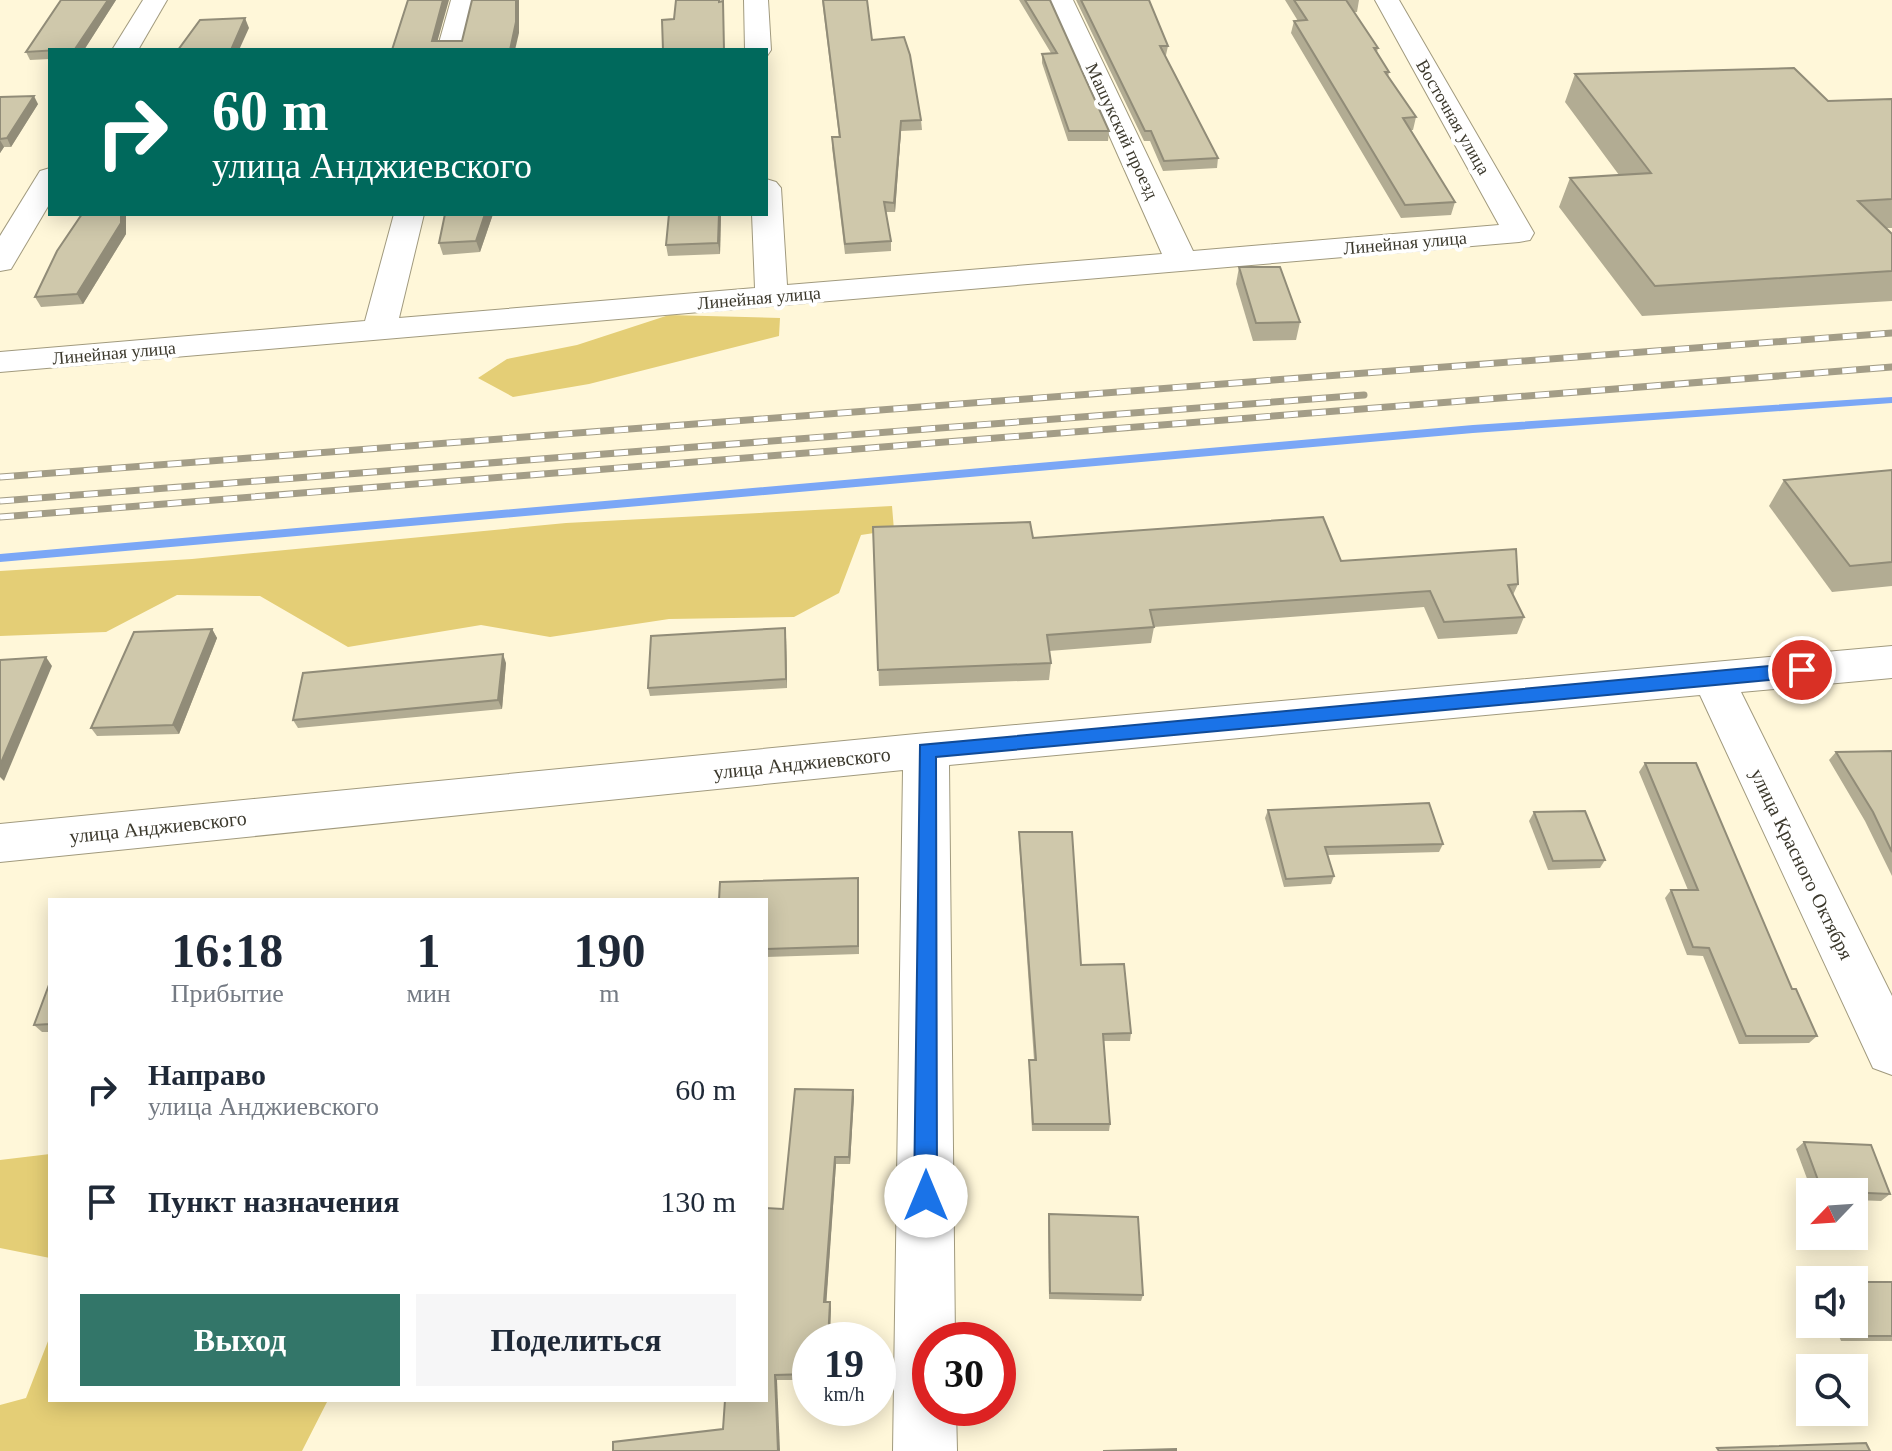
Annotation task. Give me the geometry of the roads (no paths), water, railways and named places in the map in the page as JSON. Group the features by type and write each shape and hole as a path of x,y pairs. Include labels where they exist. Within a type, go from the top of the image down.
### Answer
{"street":[{"path":"126,48 155,0"},
{"path":"451,48 463,0"},
{"path":"756,0 758,48"},
{"name":"Машукский проезд","path":"1061,0 1182,262"},
{"name":"Восточная улица","path":"1387,0 1519,233"},
{"path":"0,262 48,180"},
{"path":"379,330 408,216"},
{"path":"768,216 772,297"},
{"name":"Линейная улица","path":"0,362 1519,233"},
{"name":"улица Анджиевского","path":"0,843 926,750 1892,662"},
{"name":"улица Красного Октября","path":"1713,678 1892,1051"},
{"path":"925,1451 926,750"}],"waterway":[{"path":"0,558 1473,429 1892,400"}],"railway":[{"path":"0,477 1892,333"},
{"path":"0,517 1892,367"},
{"path":"0,501 1364,395"}]}
